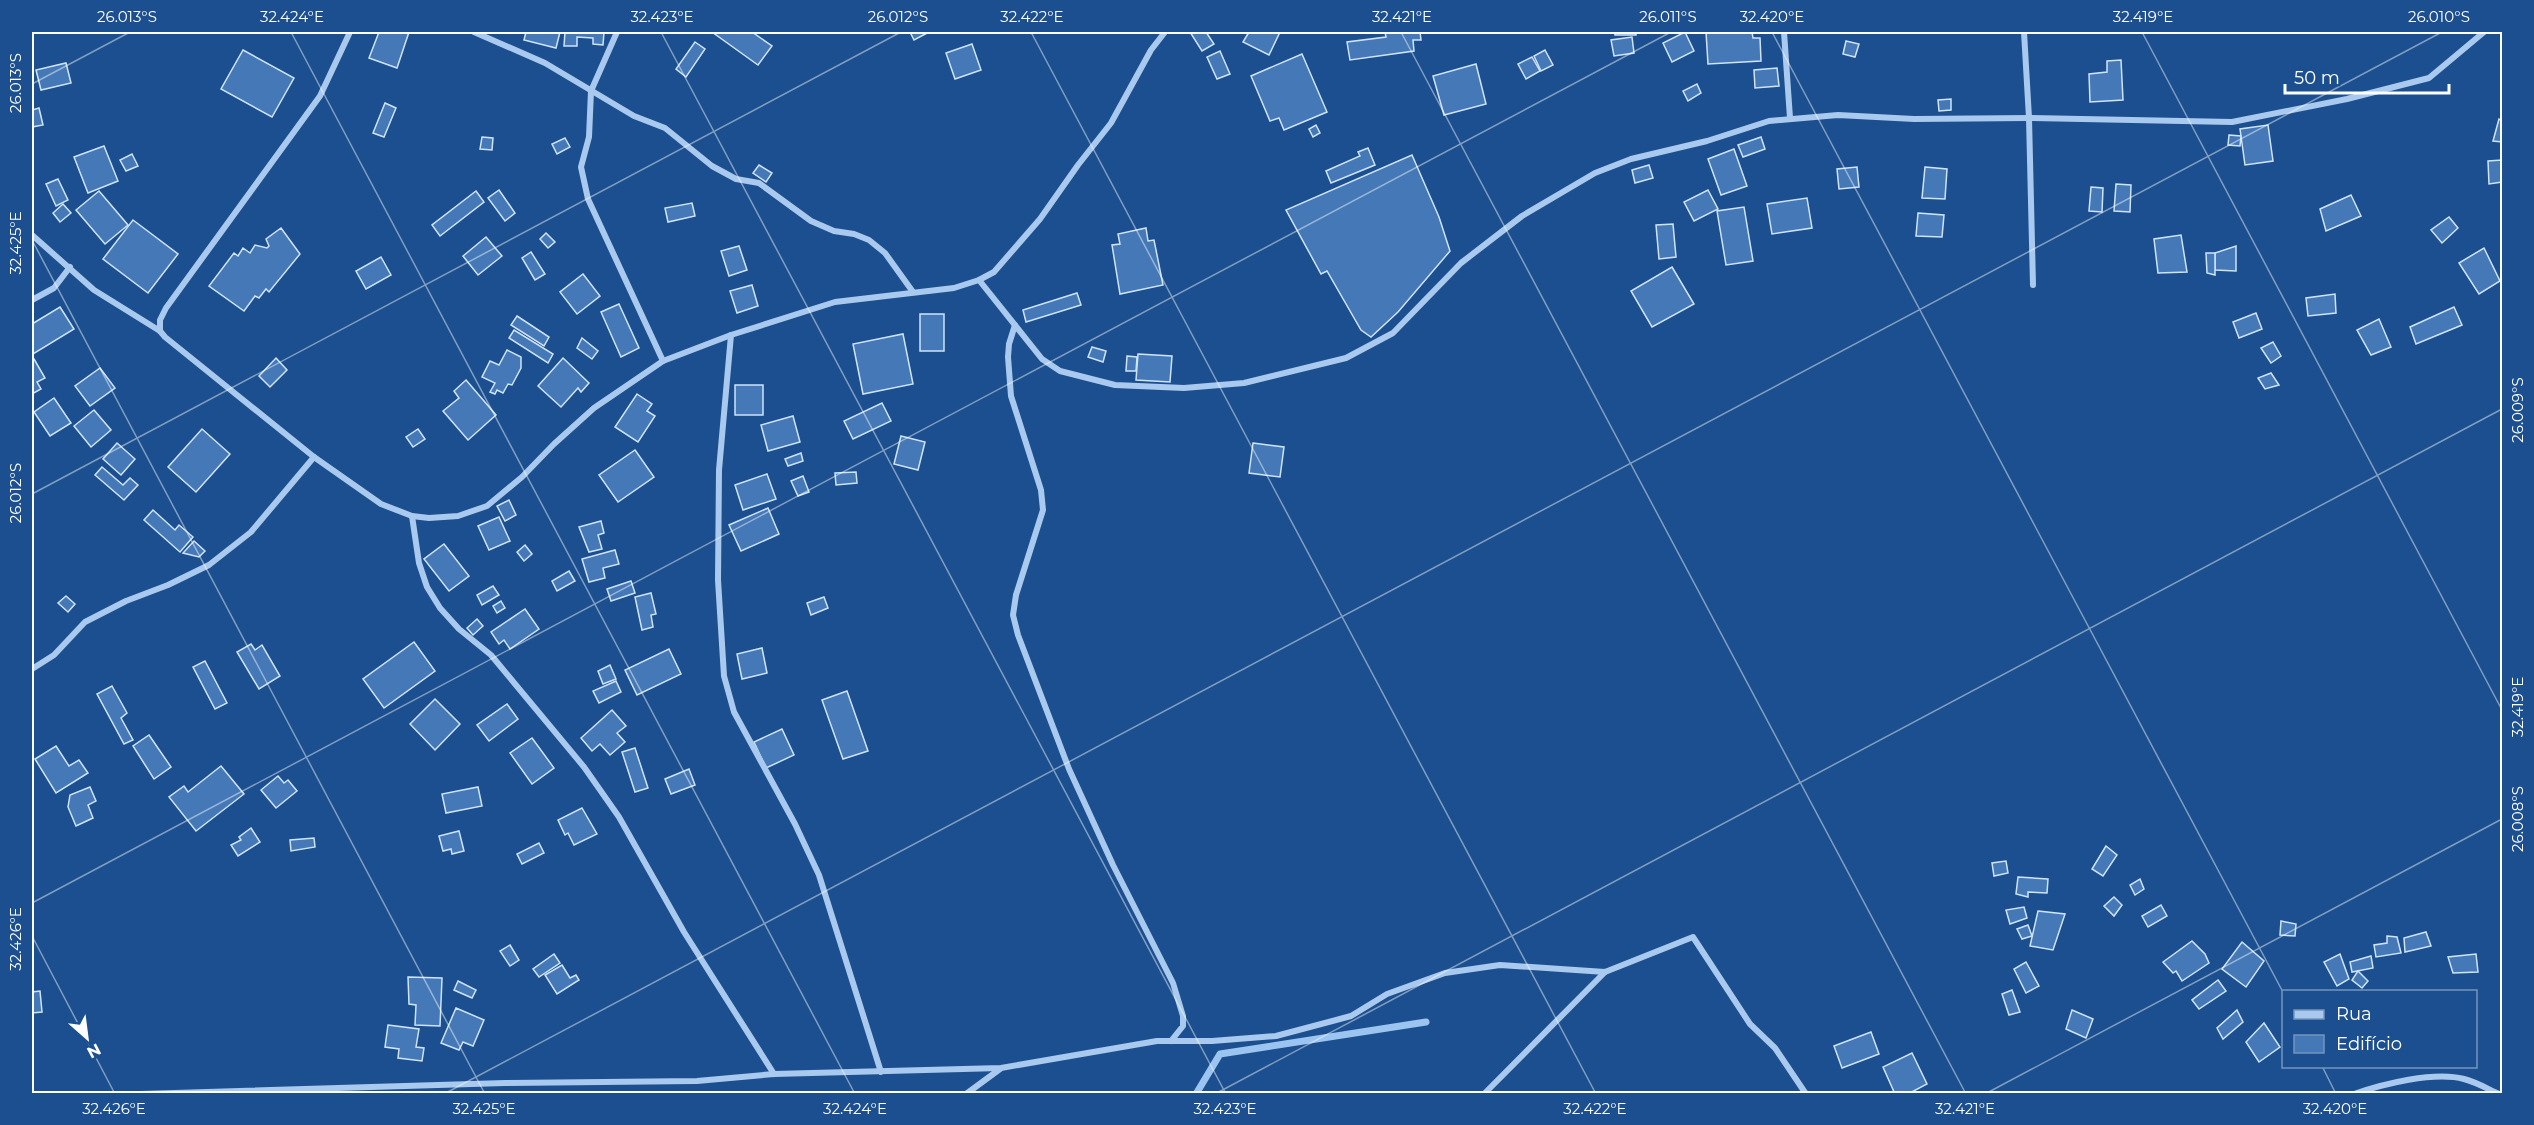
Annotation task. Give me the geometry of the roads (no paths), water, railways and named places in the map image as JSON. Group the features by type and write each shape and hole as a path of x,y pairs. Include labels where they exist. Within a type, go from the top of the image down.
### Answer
{"street":[{"path":"160,331 160,320 166,308 320,96 350,32"},
{"path":"474,32 545,63 634,116 665,128 712,166 736,179 759,183 811,221 834,231 854,234 869,240 885,253 912,292"},
{"path":"617,32 591,91 589,137 581,167 588,199 663,361"},
{"path":"32,235 94,290 160,331 314,457 381,504 412,516 429,518 458,516 487,506 522,477 594,408 663,361 731,335 835,302 954,288 980,280 994,272 1040,219 1111,123 1164,32"},
{"path":"1784,32 1790,118"},
{"path":"2024,32 2029,118 2033,285"},
{"path":"980,280 1042,359 1060,371 1115,385 1184,388 1244,382 1346,358 1393,333 1461,263 1522,216 1595,173 1631,159 1707,141 1770,121 1838,114 1914,119 2029,118 2232,122 2347,99 2429,78 2484,32"},
{"path":"32,300 54,288 70,267"},
{"path":"1015,325 1009,344 1008,357 1011,396 1038,479 1043,510 1016,595 1013,615 1018,635 1069,769 1113,865 1173,983 1183,1016 1183,1026 1171,1041"},
{"path":"731,335 719,470 718,580 724,676 734,712 795,824 819,875 881,1072"},
{"path":"32,669 54,656 85,622 209,564 251,532 314,457"},
{"path":"412,516 419,563 427,587 440,608 459,629 490,655 584,767 619,817 684,932 774,1074"},
{"path":"1484,1094 1605,972 1693,937 1750,1024 1775,1048 1806,1094"},
{"path":"141,1094 505,1083 698,1081 774,1074 1001,1068 1157,1041 1212,1041 1276,1036 1352,1016 1387,994 1444,973 1500,964 1605,972"},
{"path":"966,1094 1001,1068"},
{"path":"2354,1094 2390,1082 2424,1078 2463,1078 2499,1094"}],"waterway":[{"path":"1196,1094 1220,1054 1426,1022"}]}
